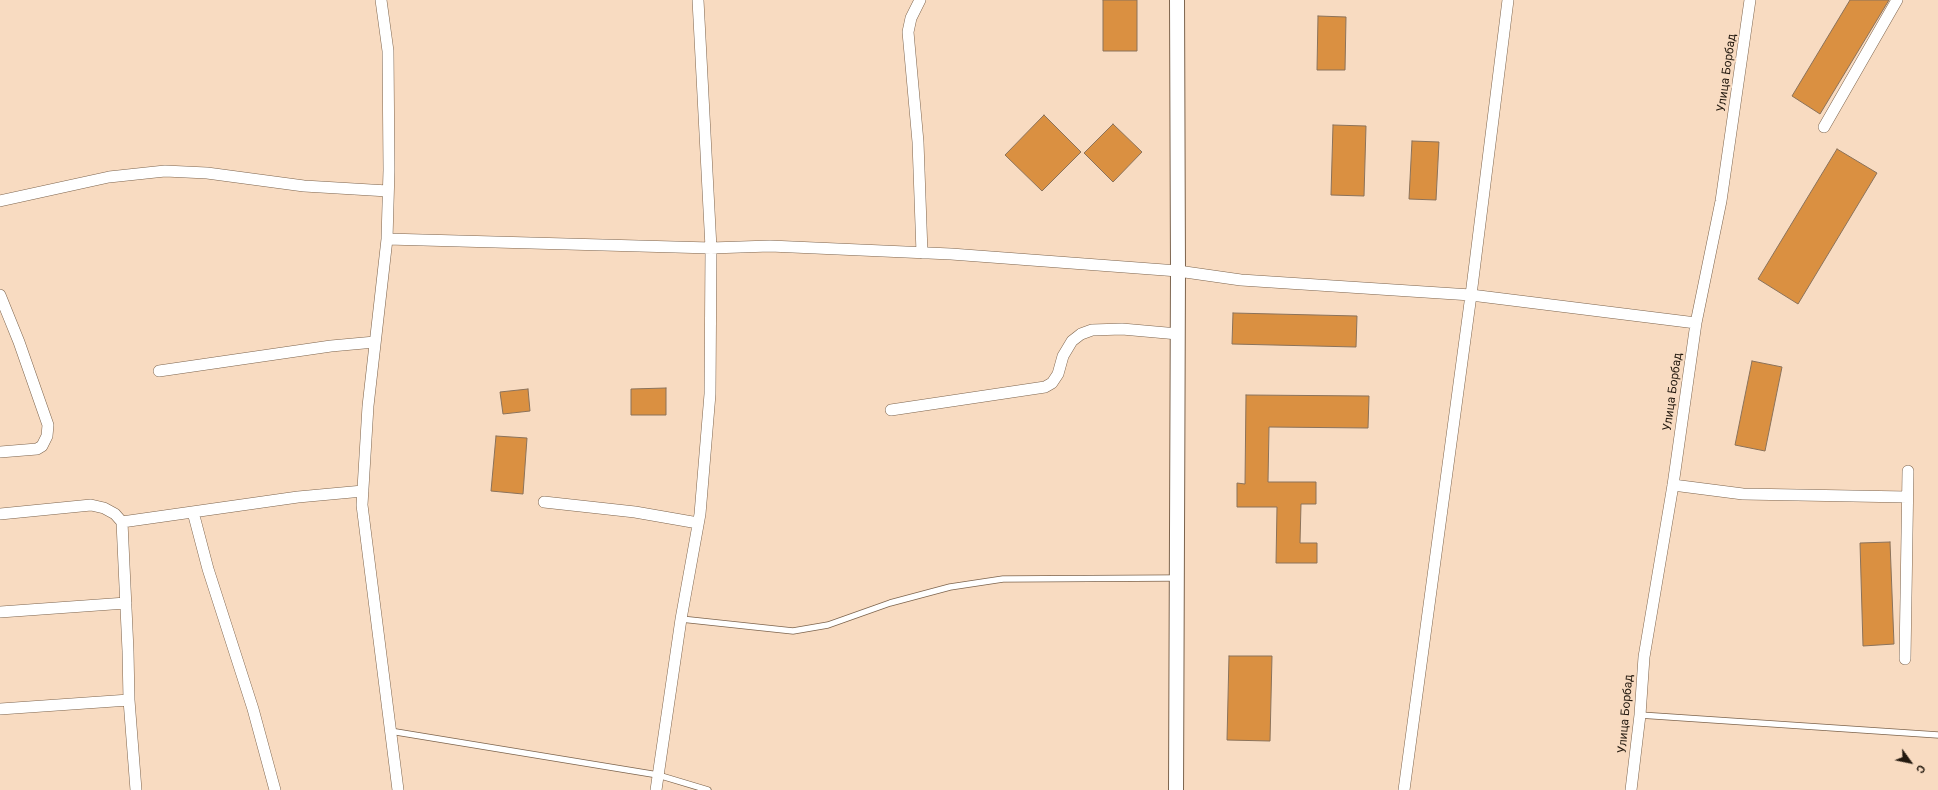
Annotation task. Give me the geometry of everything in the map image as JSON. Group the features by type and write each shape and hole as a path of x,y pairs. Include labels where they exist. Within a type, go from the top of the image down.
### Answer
{"street":[{"path":"381,0 388,51 387,239 368,406 362,505 389,731 398,790"},
{"path":"656,790 681,619 698,522 710,394 711,248 698,0"},
{"path":"920,0 911,18 908,32 918,142 922,253"},
{"path":"1176,790 1178,334 1177,0"},
{"path":"1404,790 1471,295 1508,0"},
{"name":"Улица Борбад","path":"1631,790 1640,715 1644,657 1673,485 1696,323 1722,201 1750,0"},
{"path":"1824,126 1897,0"},
{"path":"0,201 109,177 165,171 207,174 304,186 388,191"},
{"path":"387,239 711,248 770,246 922,253 1178,271 1241,280 1471,295 1696,323"},
{"path":"0,295 19,342 48,425 47,436 42,446 37,449 0,452"},
{"path":"891,410 1045,387 1052,383 1058,374 1063,356 1072,341 1081,334 1092,330 1122,329 1178,334"},
{"path":"159,371 323,347 375,342"},
{"path":"1905,660 1908,471"},
{"path":"1673,485 1743,494 1907,497"},
{"path":"122,522 298,497 363,491"},
{"path":"544,502 635,512 698,522"},
{"path":"0,514 91,505 104,508 115,514 122,522 129,700 136,790"},
{"path":"193,512 208,569 238,660 275,790"},
{"path":"0,612 126,603"},
{"path":"0,709 129,700"}],"lane":[{"path":"681,619 793,631 828,625 890,603 950,587 1003,579 1176,578"},
{"path":"1640,715 1938,735"},
{"path":"389,731 658,775 708,790"}],"building":[{"path":"1103,0 1137,0 1137,51 1103,51"},
{"path":"1850,0 1889,0 1820,114 1792,96"},
{"path":"1318,16 1346,17 1345,70 1317,70"},
{"path":"1044,115 1081,152 1042,191 1005,155"},
{"path":"1113,124 1142,152 1113,182 1084,153"},
{"path":"1333,125 1366,126 1364,196 1331,195"},
{"path":"1412,141 1439,142 1436,200 1409,199"},
{"path":"1837,149 1877,173 1798,304 1758,279"},
{"path":"1233,313 1357,316 1356,347 1232,344"},
{"path":"1752,361 1782,367 1765,451 1735,445"},
{"path":"666,388 666,415 631,415 631,389"},
{"path":"528,389 530,411 503,414 500,392"},
{"path":"1246,395 1369,396 1368,428 1269,427 1268,482 1316,482 1316,504 1301,504 1300,543 1317,543 1317,563 1276,563 1277,507 1237,507 1237,483 1245,484"},
{"path":"496,436 527,438 523,494 491,491"},
{"path":"1890,542 1894,644 1863,646 1860,543"},
{"path":"1229,656 1272,656 1270,741 1227,740"}]}
